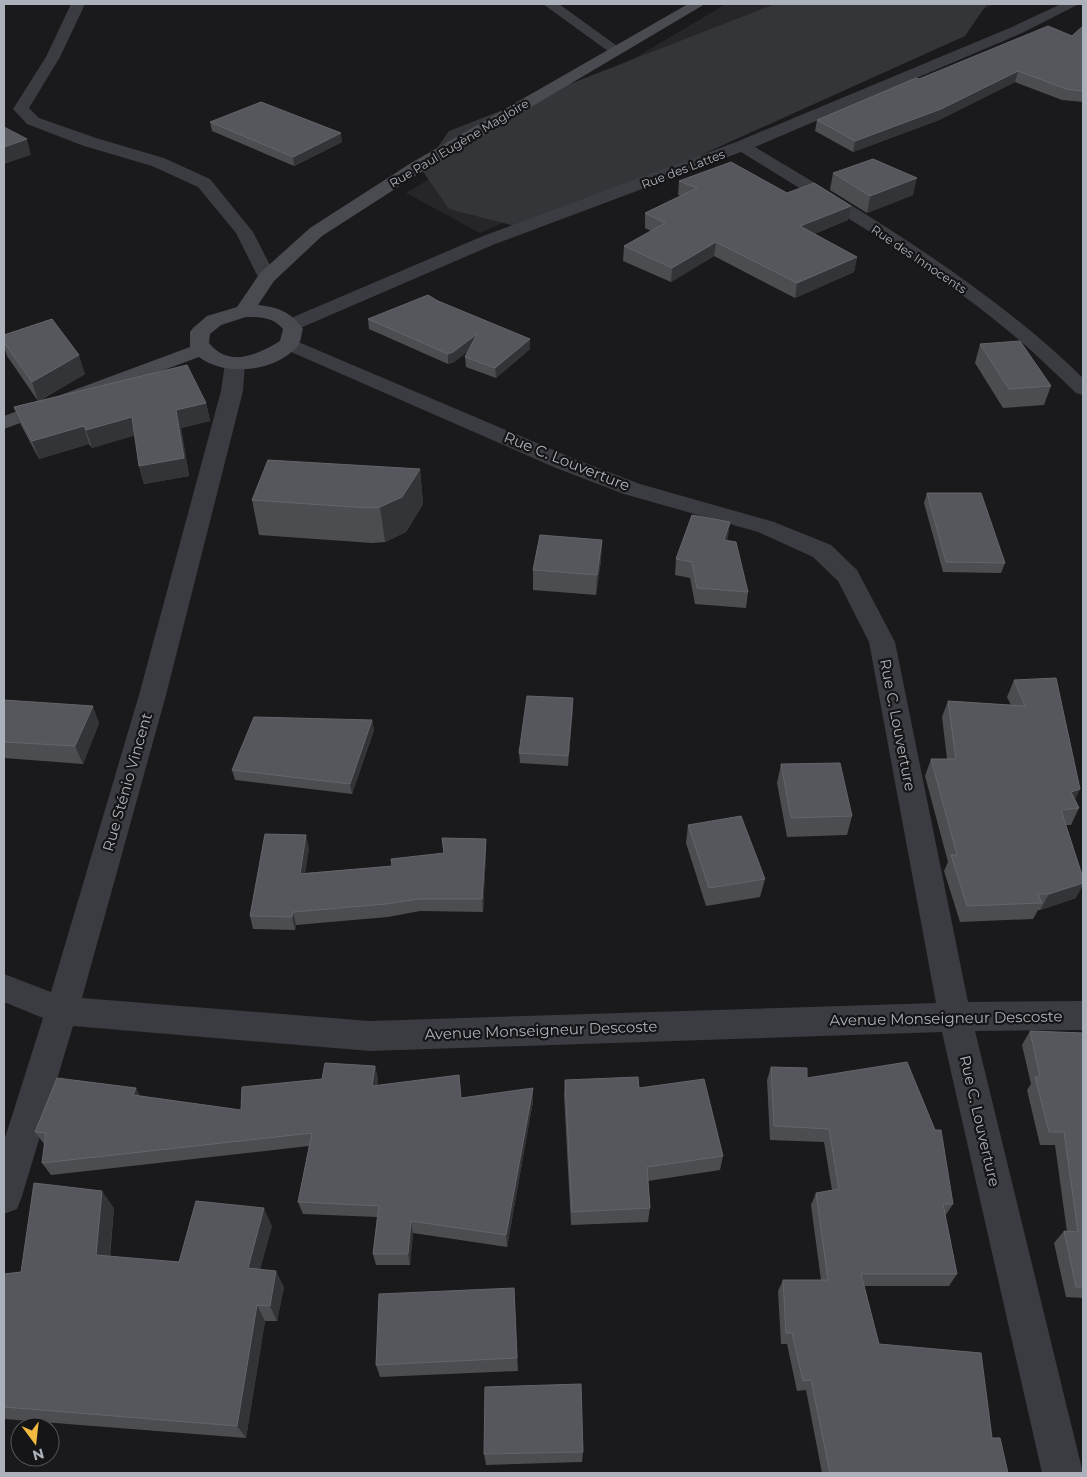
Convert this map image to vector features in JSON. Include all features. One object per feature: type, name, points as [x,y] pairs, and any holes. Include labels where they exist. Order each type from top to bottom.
[{"type":"main road","name":"Rue Paul Eugène Magloire","points":[[244,311],[267,277],[316,232],[409,172],[698,4]]},
{"type":"main road","points":[[244,311],[272,313],[284,318],[290,334],[282,350],[267,358],[235,363],[213,359],[200,350],[197,340],[200,330],[218,318],[244,311]]},
{"type":"main road","points":[[4,423],[200,350]]},
{"type":"street","points":[[21,109],[53,57],[78,4]]},
{"type":"street","points":[[550,4],[617,51]]},
{"type":"street","name":"Rue des Lattes","points":[[290,334],[489,240],[742,146],[1068,10]]},
{"type":"street","points":[[4,110],[21,109],[33,121],[90,142],[158,162],[204,183],[244,232],[267,277]]},
{"type":"street","name":"Rue des Innocents","points":[[742,146],[854,215],[940,272],[1017,327],[1083,389]]},
{"type":"street","name":"Rue C. Louverture","points":[[290,334],[354,374],[503,434],[564,463],[632,489],[701,507],[766,527],[822,551],[848,576],[882,642],[955,1016],[1063,1473]]},
{"type":"street","name":"Rue Sténio Vincent","points":[[4,1196],[63,1010],[190,558],[232,391],[235,363]]},
{"type":"street","name":"Avenue Monseigneur Descoste","points":[[4,988],[63,1010],[370,1036],[955,1016],[1083,1015]]},
{"type":"shaded area","points":[[726,4],[995,4],[480,233],[406,193]]},
{"type":"building","points":[[1048,26],[1072,36],[1083,26],[1083,91],[1066,89],[1018,71],[941,109],[855,141],[817,120],[916,78],[919,79]]},
{"type":"building","points":[[261,102],[341,133],[293,157],[210,122]]},
{"type":"building","points":[[4,127],[27,139],[4,147]]},
{"type":"building","points":[[873,159],[917,178],[870,196],[833,173]]},
{"type":"building","points":[[731,162],[787,193],[814,183],[851,206],[800,226],[857,257],[797,283],[716,242],[672,268],[624,246],[665,223],[645,213],[697,188],[679,181]]},
{"type":"building","points":[[428,295],[438,301],[530,339],[495,368],[465,357],[477,334],[448,354],[368,319]]},
{"type":"building","points":[[52,319],[79,355],[32,382],[4,342],[4,335]]},
{"type":"building","points":[[1020,341],[1051,386],[1009,389],[980,344]]},
{"type":"building","points":[[187,365],[206,403],[176,410],[184,458],[139,466],[132,417],[86,430],[84,426],[32,441],[14,407]]},
{"type":"building","points":[[268,460],[420,469],[402,497],[380,507],[367,508],[252,500]]},
{"type":"building","points":[[927,493],[981,493],[1005,563],[946,562]]},
{"type":"building","points":[[692,515],[730,522],[724,540],[736,542],[748,592],[697,588],[692,562],[676,559]]},
{"type":"building","points":[[540,535],[602,540],[597,575],[533,570]]},
{"type":"building","points":[[1056,678],[1080,789],[1071,792],[1079,808],[1061,810],[1083,883],[1049,894],[1038,894],[1042,903],[967,906],[951,855],[957,855],[931,759],[956,759],[948,701],[1025,706],[1014,680]]},
{"type":"building","points":[[527,696],[573,698],[568,756],[519,753]]},
{"type":"building","points":[[4,700],[93,706],[75,746],[4,742]]},
{"type":"building","points":[[254,717],[372,720],[350,784],[232,770]]},
{"type":"building","points":[[840,763],[852,816],[791,818],[781,764]]},
{"type":"building","points":[[741,816],[765,879],[709,888],[688,825]]},
{"type":"building","points":[[265,834],[306,835],[300,874],[392,866],[391,859],[444,853],[442,838],[486,839],[482,899],[419,899],[386,904],[293,912],[292,917],[250,916]]},
{"type":"building","points":[[1030,1031],[1083,1033],[1083,1287],[1076,1287],[1064,1231],[1078,1232],[1064,1132],[1049,1132],[1035,1077],[1040,1077]]},
{"type":"building","points":[[907,1062],[935,1130],[941,1130],[953,1204],[943,1204],[957,1274],[861,1274],[879,1344],[981,1353],[992,1438],[1000,1438],[1008,1473],[830,1473],[811,1380],[803,1381],[792,1333],[786,1333],[783,1280],[828,1280],[816,1193],[839,1189],[829,1129],[774,1126],[771,1067],[807,1068],[807,1078]]},
{"type":"building","points":[[325,1063],[375,1066],[372,1086],[459,1075],[461,1098],[533,1088],[506,1235],[411,1221],[408,1254],[373,1254],[379,1206],[298,1202],[312,1133],[42,1163],[46,1133],[35,1132],[57,1078],[136,1088],[133,1095],[241,1110],[242,1087],[322,1079]]},
{"type":"building","points":[[638,1077],[639,1088],[704,1079],[723,1156],[647,1167],[650,1208],[572,1212],[565,1080]]},
{"type":"building","points":[[34,1183],[102,1191],[96,1255],[179,1262],[196,1201],[264,1208],[248,1268],[276,1271],[270,1306],[257,1305],[237,1426],[4,1407],[4,1274],[21,1272]]},
{"type":"building","points":[[514,1288],[517,1358],[376,1365],[379,1294]]},
{"type":"building","points":[[581,1384],[583,1452],[484,1454],[485,1387]]},
{"type":"runway","points":[[515,170],[911,4]]}]
